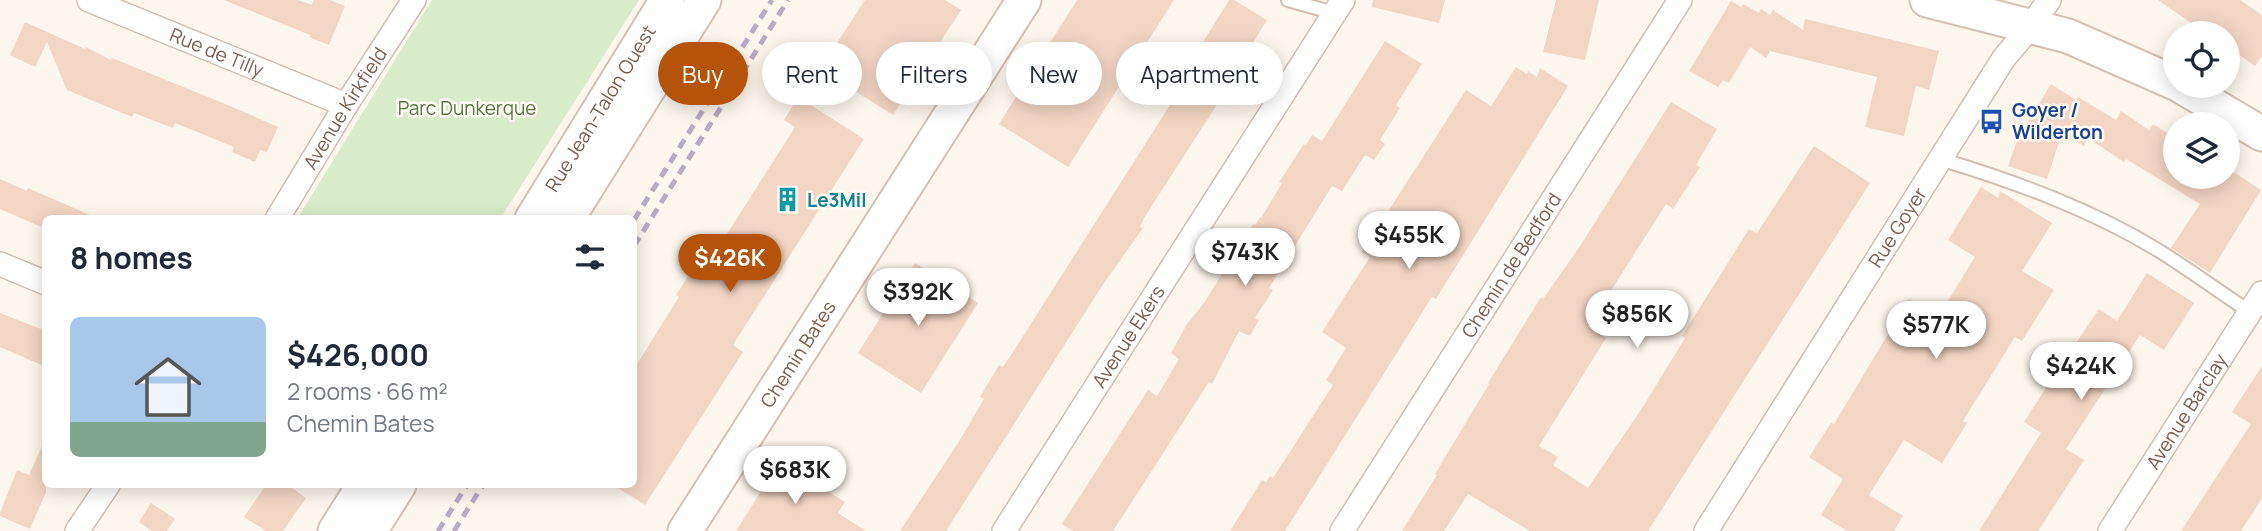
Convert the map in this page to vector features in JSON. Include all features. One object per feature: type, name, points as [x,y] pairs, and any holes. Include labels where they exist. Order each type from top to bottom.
[{"type":"street","name":"Rue de Tilly","points":[[89,0],[346,105]]},
{"type":"street","name":"Avenue Kirkfield","points":[[279,215],[414,0]]},
{"type":"street","name":"Rue Jean-Talon Ouest","points":[[534,215],[667,0]]},
{"type":"street","name":"Rue Jean-Talon Ouest","points":[[570,215],[704,0]]},
{"type":"street","name":"Chemin Bates","points":[[685,531],[1024,0]]},
{"type":"street","name":"Chemin de Bedford","points":[[1342,531],[1680,0]]},
{"type":"street","points":[[1927,0],[2040,13],[2068,36],[2163,78]]},
{"type":"street","name":"Avenue Ekers","points":[[1004,531],[1339,6]]},
{"type":"street","name":"Rue Goyer","points":[[1706,531],[2004,58],[2040,13]]},
{"type":"street","points":[[2201,98],[2262,134]]},
{"type":"street","points":[[0,264],[42,281]]},
{"type":"street","name":"Avenue Barclay","points":[[2110,531],[2256,302]]},
{"type":"street","points":[[77,531],[105,488]]},
{"type":"street","points":[[335,531],[362,488]]},
{"type":"street","points":[[370,531],[397,488]]},
{"type":"lane","points":[[1288,0],[1339,6]]},
{"type":"lane","points":[[1940,159],[2000,177],[2064,202],[2256,302]]},
{"type":"green space","name":"Parc Dunkerque","points":[[432,0],[639,0],[503,215],[299,215]]},
{"type":"building","points":[[224,0],[298,0],[312,5],[314,0],[330,0],[345,6],[329,45]]},
{"type":"building","points":[[865,0],[945,0],[961,10],[940,42],[876,42],[876,104],[862,95],[862,42],[838,42]]},
{"type":"building","points":[[1077,0],[1174,0],[1147,42],[1116,42],[1116,91],[1068,167],[999,124],[1011,105],[1102,105],[1102,42],[1051,42]]},
{"type":"building","points":[[1229,0],[1234,0],[1267,20],[1254,42],[1203,42]]},
{"type":"building","points":[[1373,0],[1445,0],[1439,23],[1372,7]]},
{"type":"building","points":[[1556,0],[1599,0],[1585,60],[1543,52]]},
{"type":"building","points":[[2158,0],[2240,0],[2262,15],[2262,56],[2255,66],[2240,55],[2240,21],[2188,21]]},
{"type":"building","points":[[1731,1],[1759,13],[1761,9],[1770,15],[1773,10],[1803,30],[1805,19],[1939,51],[1929,90],[1916,86],[1904,136],[1865,127],[1877,77],[1770,51],[1766,58],[1750,47],[1729,83],[1723,80],[1718,87],[1689,71]]},
{"type":"building","points":[[25,22],[111,60],[112,58],[278,127],[267,152],[260,150],[255,162],[232,152],[234,147],[175,123],[173,128],[134,113],[132,117],[67,90],[47,42],[35,67],[10,55]]},
{"type":"building","points":[[1385,41],[1422,64],[1396,105],[1400,108],[1380,140],[1385,144],[1374,160],[1365,155],[1342,191],[1332,186],[1269,288],[1273,290],[1255,318],[1259,320],[1250,336],[1239,331],[1212,384],[1209,382],[1113,531],[1073,531],[1062,524],[1148,390],[1157,396],[1179,359],[1171,353],[1187,324],[1204,303],[1253,224],[1261,218],[1282,183],[1279,182],[1304,144],[1306,145],[1312,135],[1322,141]]},
{"type":"building","points":[[1516,67],[1537,77],[1540,68],[1568,86],[1436,299],[1432,297],[1285,531],[1230,531],[1262,480],[1266,482],[1270,476],[1273,478],[1333,385],[1326,380],[1346,348],[1322,332],[1370,257],[1362,252],[1466,90],[1491,106]]},
{"type":"building","points":[[2051,84],[2116,120],[2121,111],[2149,130],[2153,124],[2163,130],[2163,182],[2126,159],[2124,162],[2088,138],[2084,146],[2062,133],[2047,179],[2008,166],[2018,138]]},
{"type":"building","points":[[1671,102],[1717,129],[1696,165],[1700,167],[1673,209],[1666,204],[1588,327],[1606,338],[1539,446],[1558,457],[1553,465],[1588,488],[1644,405],[1685,338],[1682,336],[1749,229],[1757,233],[1814,146],[1870,183],[1648,531],[1530,531],[1468,494],[1444,531],[1402,531],[1541,297],[1543,299],[1580,246]]},
{"type":"building","points":[[793,105],[811,105],[864,139],[733,345],[743,352],[645,505],[618,488],[637,488],[637,364],[679,297],[676,295],[697,262],[706,267],[795,127],[784,120]]},
{"type":"building","points":[[877,105],[899,105],[893,115]]},
{"type":"building","points":[[1170,105],[1217,105],[1144,218],[1140,227],[1143,228],[1102,286],[946,531],[900,531],[958,443],[984,399],[980,397],[999,365],[1003,367]]},
{"type":"building","points":[[2240,176],[2261,190],[2210,273],[2171,248],[2200,204],[2175,189],[2240,189]]},
{"type":"building","points":[[0,179],[90,215],[42,215],[42,226],[0,209]]},
{"type":"building","points":[[1981,187],[1998,198],[2000,191],[2052,223],[2022,271],[2054,290],[2022,341],[2015,337],[1963,421],[1967,423],[1942,463],[1904,440],[1869,495],[1903,516],[1894,531],[1847,531],[1821,515],[1843,479],[1809,457],[1831,423],[1834,424],[1909,299],[1938,317],[1975,257],[1948,240]]},
{"type":"building","points":[[915,263],[978,303],[921,393],[858,353]]},
{"type":"building","points":[[2147,273],[2194,303],[2164,350],[2140,335],[2066,449],[2084,460],[2038,531],[1979,531],[2041,433],[2024,422],[2055,374],[2099,309],[2117,321]]},
{"type":"building","points":[[0,313],[42,329],[42,365],[0,347]]},
{"type":"building","points":[[2262,366],[2262,498],[2241,531],[2181,531],[2251,424],[2232,412]]},
{"type":"building","points":[[42,446],[42,488],[46,488],[46,492],[30,529],[0,516],[17,470],[29,475]]},
{"type":"building","points":[[780,461],[845,502],[838,513],[866,531],[736,531]]},
{"type":"building","points":[[264,488],[292,488],[306,498],[283,531],[266,531],[244,517]]},
{"type":"building","points":[[151,503],[175,519],[167,531],[152,531],[139,522]]},
{"type":"railway","points":[[637,215],[772,0]]},
{"type":"railway","points":[[637,241],[788,0]]},
{"type":"railway","points":[[438,531],[465,488]]},
{"type":"railway","points":[[454,531],[481,488]]},
{"type":"place","name":"Goyer / Wilderton","points":[[1992,121]]},
{"type":"place","name":"Le3Mil","points":[[787,200]]}]
